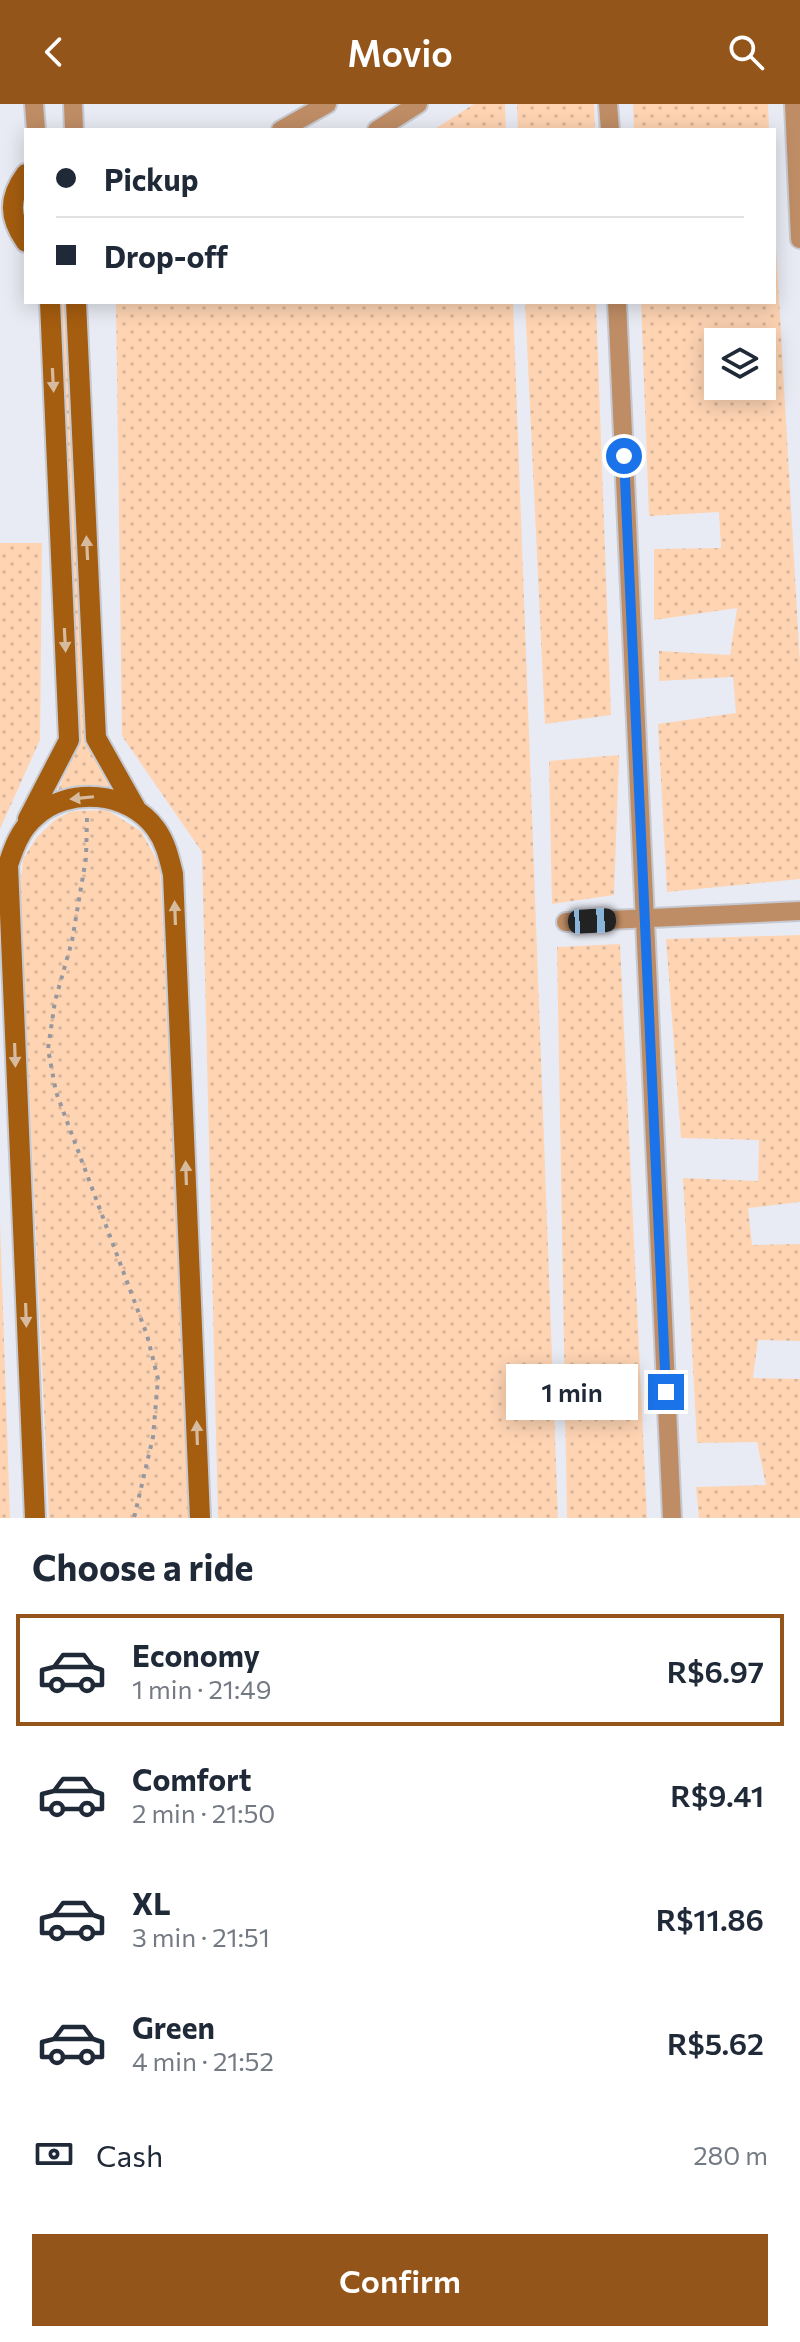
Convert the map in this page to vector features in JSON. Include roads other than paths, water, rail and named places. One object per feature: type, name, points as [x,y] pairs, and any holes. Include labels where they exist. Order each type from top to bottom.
[{"type":"street","points":[[34,104],[36,128]]},
{"type":"street","points":[[73,104],[74,128]]},
{"type":"street","points":[[285,128],[327,104]]},
{"type":"street","points":[[380,128],[418,104]]},
{"type":"street","points":[[608,104],[610,128]]},
{"type":"street","points":[[794,104],[800,239]]},
{"type":"street","points":[[14,182],[12,214],[24,239]]},
{"type":"street","points":[[0,236],[24,239]]},
{"type":"street","points":[[35,1518],[8,865],[17,839],[69,740],[50,304]]},
{"type":"street","points":[[76,304],[96,738],[136,809],[155,827],[168,849],[173,874],[200,1518]]},
{"type":"street","points":[[617,304],[672,1518]]},
{"type":"street","points":[[17,839],[35,816],[59,802],[86,796],[112,799],[136,809]]},
{"type":"street","points":[[566,922],[800,911]]}]
